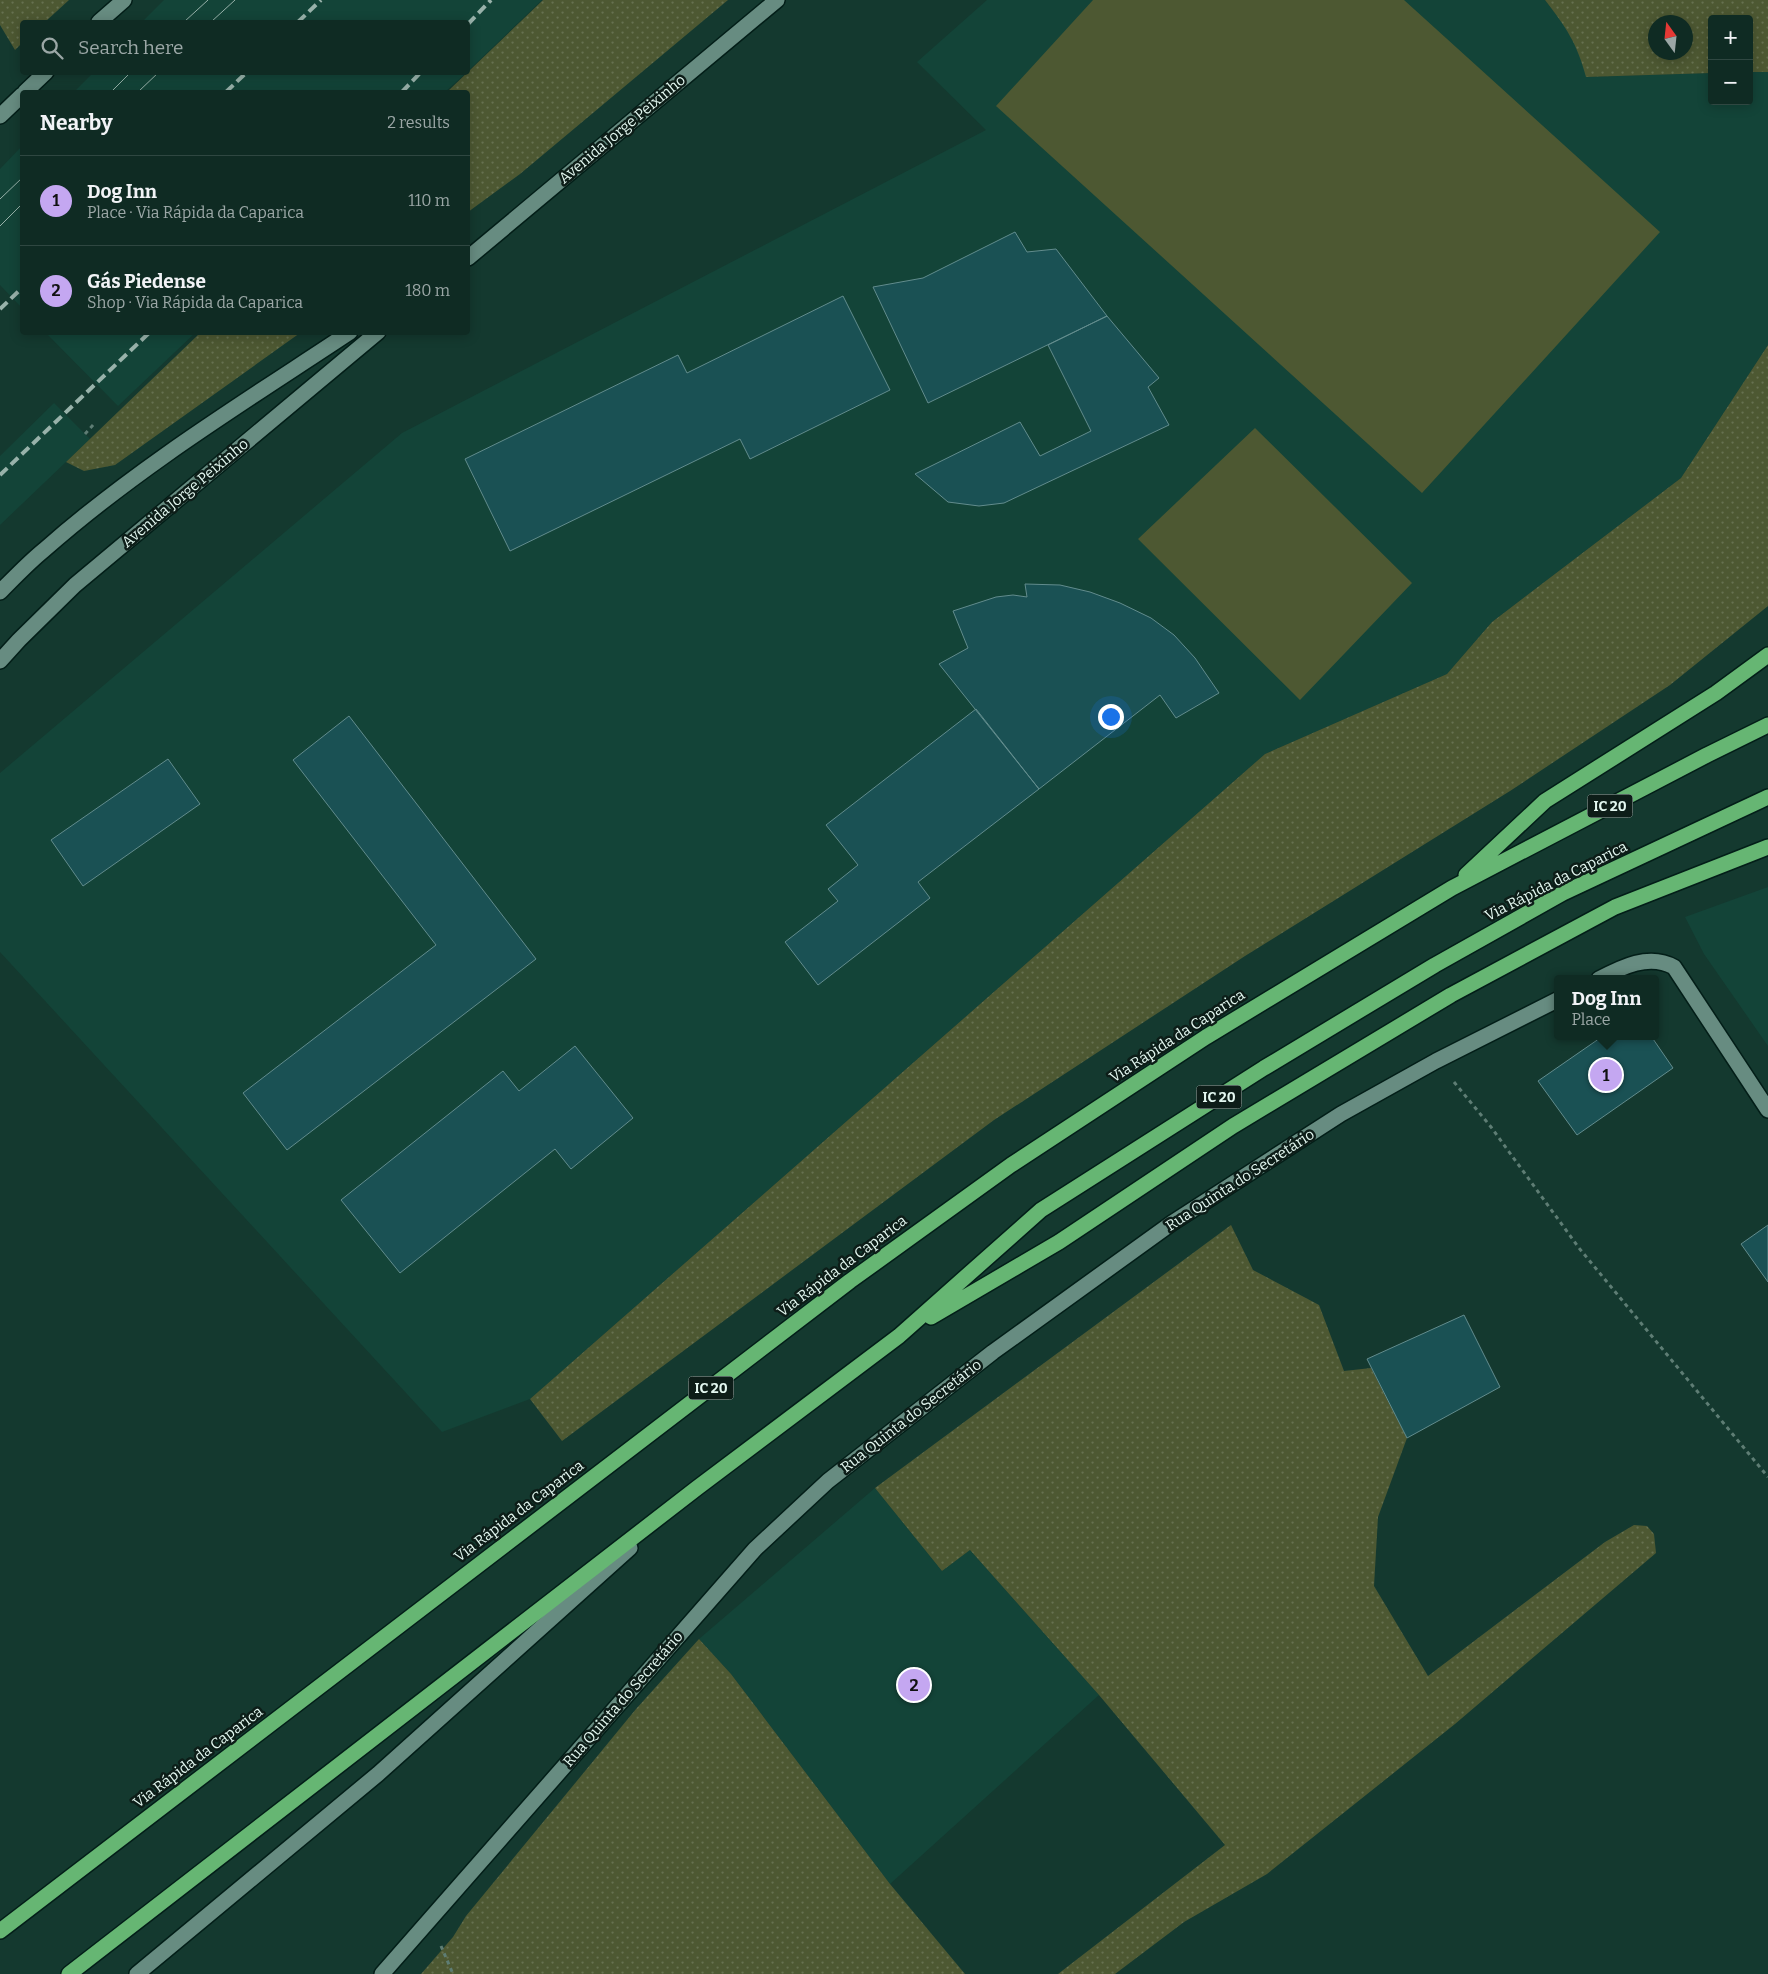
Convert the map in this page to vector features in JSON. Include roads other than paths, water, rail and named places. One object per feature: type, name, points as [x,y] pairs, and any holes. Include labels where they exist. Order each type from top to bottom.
[{"type":"highway","points":[[1452,888],[1545,800],[1716,693],[1768,655]]},
{"type":"highway","name":"Via Rápida da Caparica","points":[[0,1931],[850,1281],[1011,1165],[1206,1037],[1452,888],[1768,725]]},
{"type":"highway","name":"Via Rápida da Caparica","points":[[68,1974],[697,1488],[900,1336],[1041,1210],[1264,1068],[1435,964],[1563,893],[1768,797]]},
{"type":"highway","points":[[900,1336],[1059,1242],[1234,1126],[1451,995],[1615,908],[1768,847]]},
{"type":"street","points":[[102,20],[124,0]]},
{"type":"street","name":"Avenida Jorge Peixinho","points":[[470,254],[776,0]]},
{"type":"street","points":[[28,90],[43,75]]},
{"type":"street","points":[[0,116],[20,98]]},
{"type":"street","points":[[0,592],[58,538],[172,450],[345,335]]},
{"type":"street","name":"Avenida Jorge Peixinho","points":[[0,661],[75,585],[374,335]]},
{"type":"street","points":[[1607,975],[1626,965],[1650,961],[1668,963],[1674,967],[1768,1110]]},
{"type":"street","name":"Rua Quinta do Secretário","points":[[382,1974],[755,1550],[828,1481],[993,1352],[1172,1223],[1341,1114],[1436,1060],[1554,1001]]},
{"type":"street","points":[[138,1974],[378,1774],[697,1488]]},
{"type":"tram line","points":[[186,20],[208,0]]},
{"type":"tram line","points":[[213,20],[235,0]]},
{"type":"tram line","points":[[113,90],[128,75]]},
{"type":"tram line","points":[[140,90],[156,75]]},
{"type":"tram line","points":[[0,199],[20,180]]},
{"type":"tram line","points":[[0,226],[20,206]]},
{"type":"railway","points":[[300,20],[321,0]]},
{"type":"railway","points":[[470,22],[491,0]]},
{"type":"railway","points":[[228,90],[244,75]]},
{"type":"railway","points":[[404,90],[418,75]]},
{"type":"railway","points":[[0,309],[20,290]]},
{"type":"railway","points":[[0,475],[147,335]]},
{"type":"place","name":"Dog Inn","points":[[1606,1075]]},
{"type":"place","name":"Gás Piedense","points":[[914,1685]]}]
